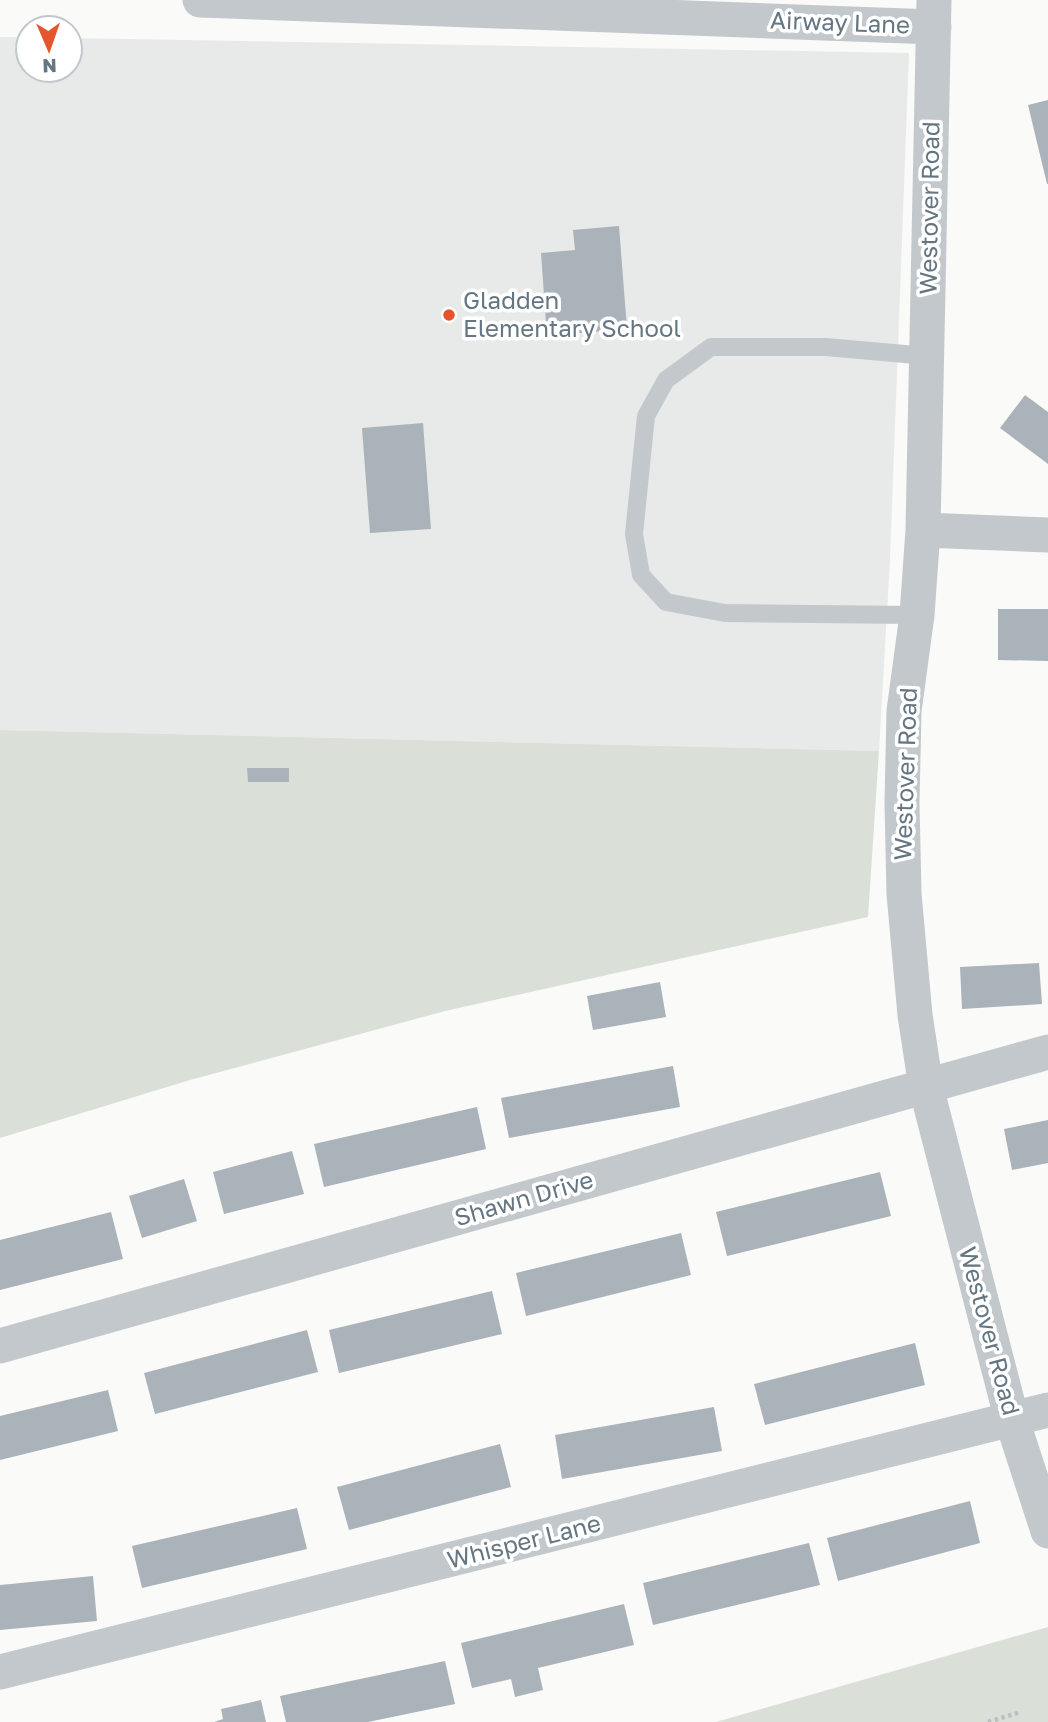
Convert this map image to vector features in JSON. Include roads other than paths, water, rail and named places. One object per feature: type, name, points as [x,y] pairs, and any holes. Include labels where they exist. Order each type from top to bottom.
[{"type":"street","name":"Airway Lane","points":[[200,0],[934,13]]},
{"type":"street","name":"Westover Road","points":[[934,13],[923,530],[917,615],[904,712],[904,894],[915,1015],[926,1087],[1012,1420],[1048,1531]]},
{"type":"street","points":[[923,530],[1048,535]]},
{"type":"street","name":"Shawn Drive","points":[[0,1346],[1048,1052]]},
{"type":"street","name":"Whisper Lane","points":[[0,1672],[1048,1410]]},
{"type":"lane","points":[[917,615],[725,613],[666,602],[641,575],[635,534],[646,416],[666,380],[710,347],[826,347],[927,356]]},
{"type":"place","name":"Gladden Elementary School","points":[[449,315]]}]
